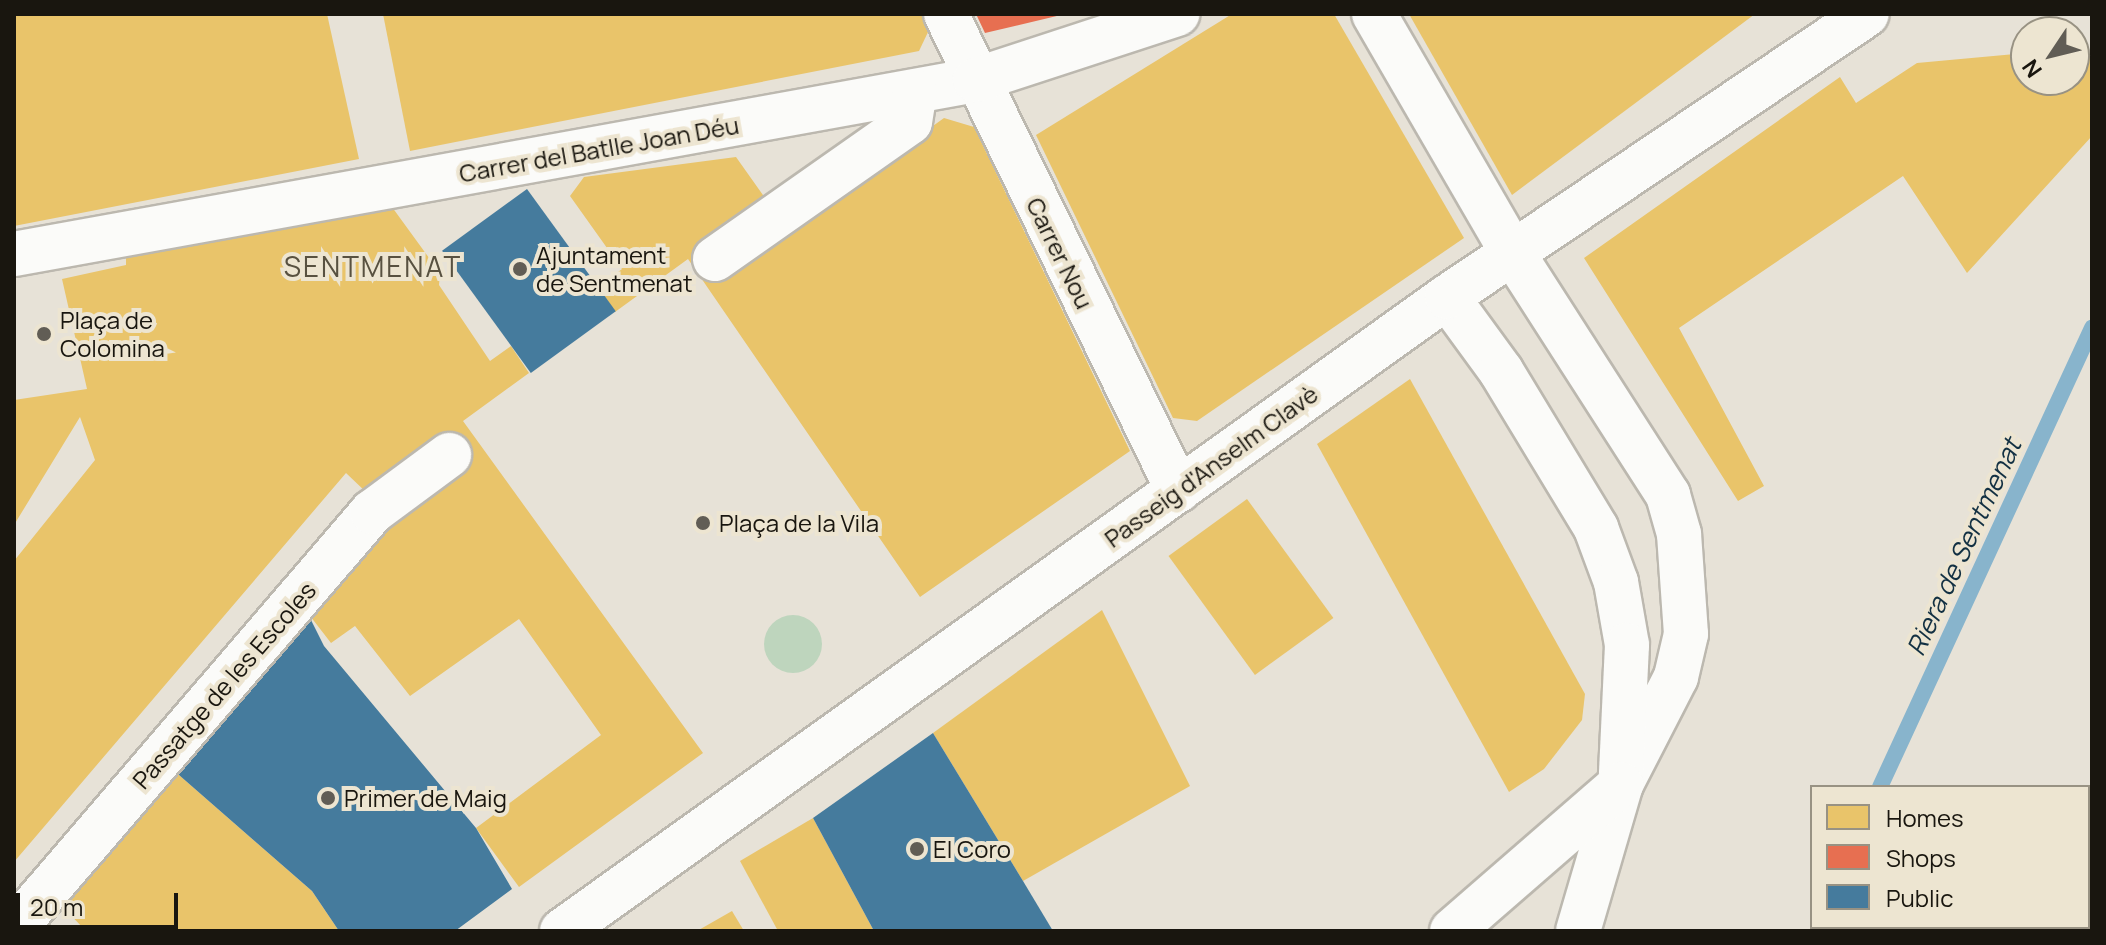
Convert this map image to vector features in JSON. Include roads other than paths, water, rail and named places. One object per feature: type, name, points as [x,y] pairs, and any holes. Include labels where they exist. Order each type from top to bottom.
[{"type":"street","name":"Carrer Nou","points":[[946,14],[975,80],[1178,490]]},
{"type":"street","name":"Carrer del Batlle Joan Déu","points":[[14,254],[975,80],[1177,14]]},
{"type":"street","points":[[1374,14],[1512,252],[1668,495],[1685,570],[1686,634],[1676,677],[1621,784],[1578,931]]},
{"type":"street","name":"Passeig d'Anselm Clavè","points":[[562,931],[1447,297],[1867,14]]},
{"type":"street","points":[[715,259],[910,122],[915,91]]},
{"type":"street","points":[[1447,297],[1501,371],[1596,528],[1616,582],[1627,645],[1621,784],[1452,931]]},
{"type":"street","name":"Passatge de les Escoles","points":[[14,929],[372,512],[449,455]]},
{"type":"street","points":[[1616,582],[1685,570]]},
{"type":"waterway","name":"Riera de Sentmenat","points":[[1881,785],[2092,328]]},
{"type":"place","name":"Ajuntament de Sentmenat","points":[[520,269]]},
{"type":"place","name":"Plaça de Colomina","points":[[44,334]]},
{"type":"place","name":"Plaça de la Vila","points":[[703,523]]},
{"type":"place","name":"Primer de Maig","points":[[328,798]]},
{"type":"place","name":"El Coro","points":[[917,849]]},
{"type":"district","name":"SENTMENAT","points":[[373,266]]}]
